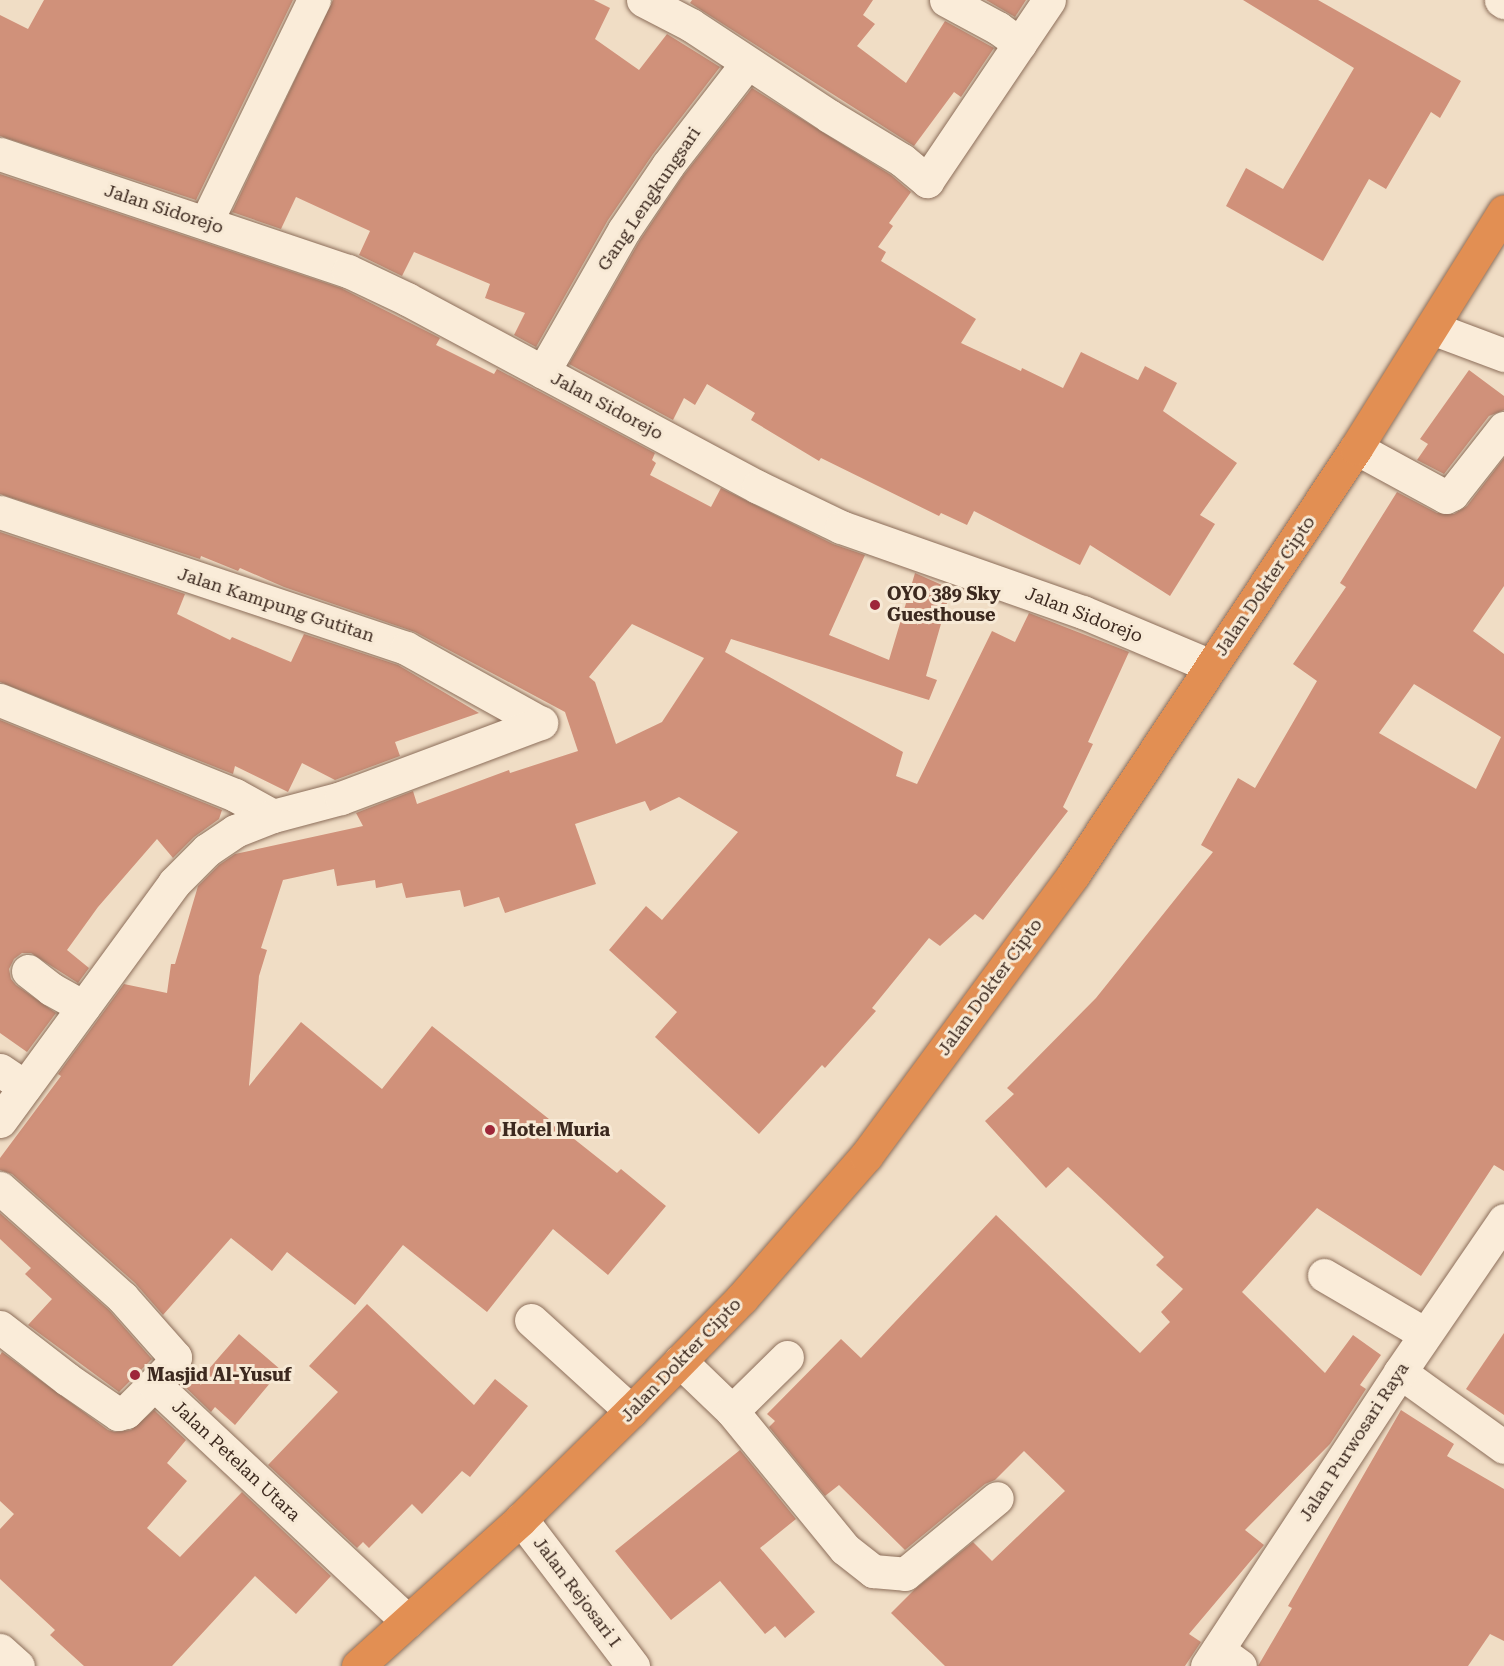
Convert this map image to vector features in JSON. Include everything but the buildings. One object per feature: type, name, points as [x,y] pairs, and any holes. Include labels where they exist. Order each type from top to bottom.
[{"type":"highway","name":"Jalan Dokter Cipto","points":[[358,1666],[521,1519],[631,1411],[742,1298],[866,1156],[1073,875],[1356,448],[1504,211]]},
{"type":"street","points":[[206,222],[314,0]]},
{"type":"street","points":[[643,0],[691,25],[747,63],[902,160],[927,181],[1048,0]]},
{"type":"street","points":[[946,0],[998,28],[1020,44]]},
{"type":"street","name":"Gang Lengkungsari","points":[[543,372],[624,230],[668,165],[747,63]]},
{"type":"street","name":"Jalan Sidorejo","points":[[0,154],[348,271],[407,299],[758,487],[841,527],[1083,612],[1211,666]]},
{"type":"street","points":[[1432,328],[1504,356]]},
{"type":"street","points":[[1356,448],[1446,497],[1452,494],[1504,428]]},
{"type":"street","name":"Jalan Kampung Gutitan","points":[[0,512],[406,648],[541,723],[341,798],[273,816]]},
{"type":"street","points":[[0,700],[235,795],[273,816]]},
{"type":"street","points":[[0,1121],[12,1078],[83,1007],[174,883],[207,850],[235,831],[273,816]]},
{"type":"street","points":[[28,971],[51,989],[83,1007]]},
{"type":"street","points":[[0,1188],[122,1297],[175,1357],[173,1364],[154,1384],[126,1412],[118,1414],[0,1328]]},
{"type":"street","name":"Jalan Purwosari Raya","points":[[1221,1661],[1400,1372],[1504,1220]]},
{"type":"street","points":[[1324,1275],[1425,1334]]},
{"type":"street","points":[[531,1320],[631,1411]]},
{"type":"street","points":[[732,1411],[787,1357]]},
{"type":"street","points":[[680,1361],[732,1411],[845,1549],[873,1571],[905,1574],[997,1498]]},
{"type":"street","points":[[1400,1372],[1504,1447]]},
{"type":"street","name":"Jalan Petelan Utara","points":[[154,1384],[407,1621]]},
{"type":"street","name":"Jalan Rejosari I","points":[[521,1519],[633,1666]]},
{"type":"street","points":[[0,1650],[18,1666]]},
{"type":"place","name":"OYO 389 Sky Guesthouse","points":[[875,605]]},
{"type":"place","name":"Hotel Muria","points":[[490,1130]]},
{"type":"place","name":"Masjid Al-Yusuf","points":[[135,1375]]}]
